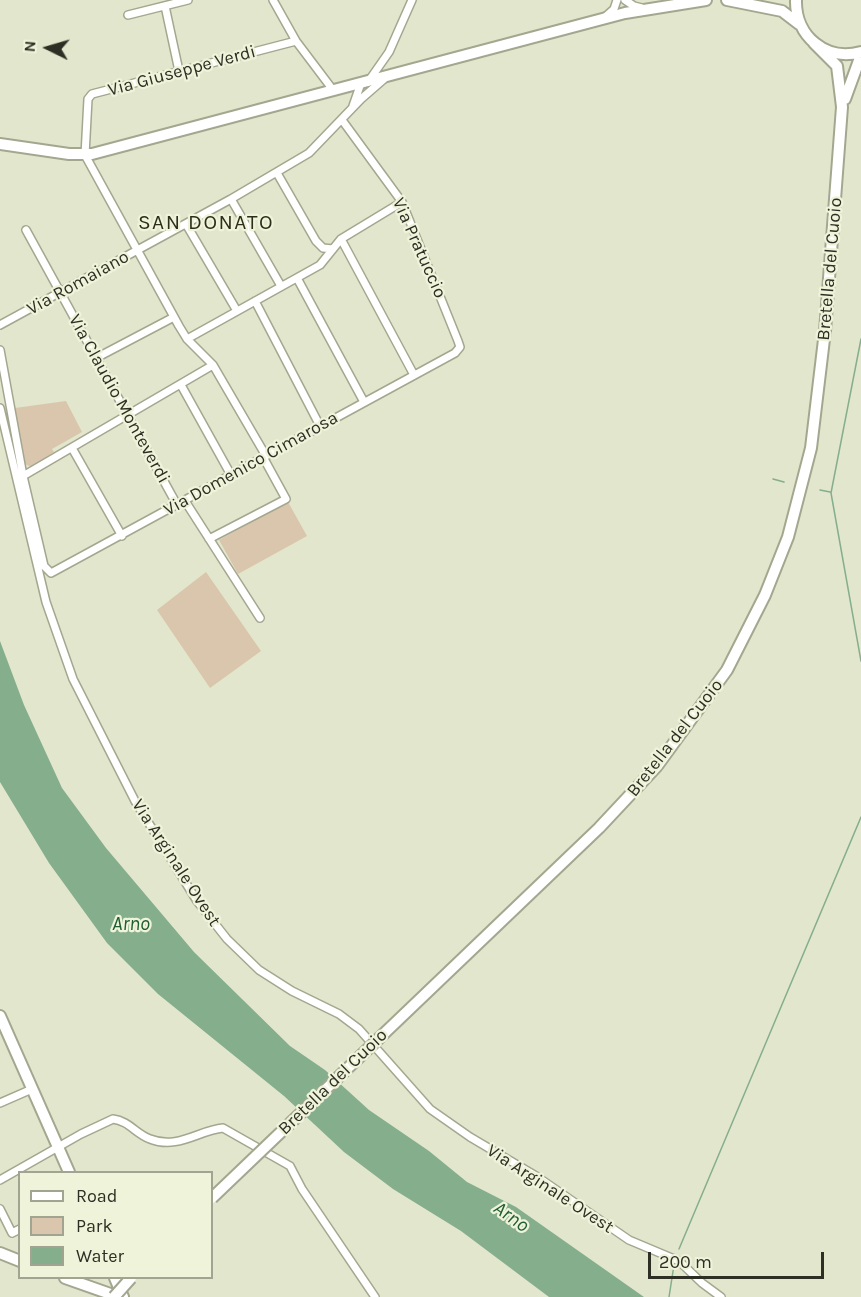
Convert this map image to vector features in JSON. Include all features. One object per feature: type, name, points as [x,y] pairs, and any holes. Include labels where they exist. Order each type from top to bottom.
[{"type":"main road","points":[[0,144],[85,155],[600,20],[627,7],[647,8],[706,0]]},
{"type":"main road","points":[[727,0],[788,14],[801,27]]},
{"type":"main road","points":[[796,0],[801,27]]},
{"type":"main road","name":"Bretella del Cuoio","points":[[801,27],[814,44],[837,66],[841,120]]},
{"type":"main road","points":[[814,44],[837,54],[861,53]]},
{"type":"main road","name":"Bretella del Cuoio","points":[[213,1197],[599,828],[657,766],[727,670],[765,595],[788,537],[803,486],[818,405],[841,120],[848,87],[861,53]]},
{"type":"main road","points":[[1,1022],[68,1171]]},
{"type":"main road","points":[[0,1254],[18,1260]]},
{"type":"main road","points":[[68,1279],[116,1297],[130,1279]]},
{"type":"main road","points":[[116,1279],[123,1297]]},
{"type":"street","points":[[128,15],[188,0]]},
{"type":"street","points":[[273,0],[296,41],[336,90],[350,92],[358,100],[364,82],[399,34],[412,0]]},
{"type":"street","points":[[600,20],[617,2],[627,7]]},
{"type":"street","points":[[165,6],[179,72]]},
{"type":"street","name":"Via Giuseppe Verdi","points":[[85,155],[87,105],[92,94],[296,41]]},
{"type":"street","name":"Via Romaiano","points":[[0,325],[136,252],[309,153],[342,120],[358,100],[389,76]]},
{"type":"street","name":"Via Pratuccio","points":[[342,120],[402,202],[458,341],[460,347],[455,353]]},
{"type":"street","points":[[85,155],[136,252],[187,339],[213,365],[286,499],[209,539]]},
{"type":"street","points":[[277,173],[316,241],[323,248],[333,249]]},
{"type":"street","points":[[231,199],[281,286]]},
{"type":"street","points":[[187,339],[326,261],[341,239],[402,202]]},
{"type":"street","points":[[186,224],[237,311]]},
{"type":"street","name":"Via Claudio Monteverdi","points":[[26,230],[98,357],[177,505]]},
{"type":"street","points":[[341,239],[414,375]]},
{"type":"street","points":[[297,278],[364,402]]},
{"type":"street","points":[[255,302],[320,426]]},
{"type":"street","points":[[98,357],[174,316]]},
{"type":"street","points":[[0,350],[23,476],[213,365]]},
{"type":"street","name":"Via Domenico Cimarosa","points":[[23,476],[44,566],[48,572],[55,572],[455,353]]},
{"type":"street","points":[[182,384],[231,475]]},
{"type":"street","name":"Via Arginale Ovest","points":[[0,408],[46,602],[73,679],[135,801],[197,901],[227,939],[259,970],[292,991],[339,1014],[359,1029],[430,1109],[470,1137],[536,1176],[629,1240],[679,1261],[721,1297]]},
{"type":"street","points":[[72,448],[122,536]]},
{"type":"street","points":[[185,501],[260,618]]},
{"type":"street","points":[[0,1103],[32,1089]]},
{"type":"street","points":[[0,1180],[113,1119],[128,1124],[152,1140],[179,1141],[195,1138],[218,1128],[228,1130],[290,1166],[302,1189],[375,1297]]},
{"type":"street","points":[[0,1209],[12,1233],[18,1230]]},
{"type":"green space","points":[[66,401],[82,432],[52,449],[54,452],[31,467],[25,464],[15,408]]},
{"type":"green space","points":[[288,502],[307,536],[238,574],[219,540]]},
{"type":"green space","points":[[206,572],[261,651],[210,688],[157,610]]},
{"type":"water","name":"Arno","points":[[0,641],[24,705],[62,788],[106,848],[194,952],[290,1046],[325,1070],[369,1110],[429,1151],[467,1182],[516,1207],[644,1297],[549,1297],[461,1231],[393,1189],[344,1152],[284,1096],[158,994],[107,943],[49,863],[0,782]]},
{"type":"waterway","points":[[861,339],[831,493],[861,661]]},
{"type":"waterway","points":[[773,479],[784,482]]},
{"type":"waterway","points":[[820,490],[830,492]]},
{"type":"waterway","points":[[679,1249],[861,817]]},
{"type":"waterway","points":[[669,1297],[674,1265]]},
{"type":"district","name":"SAN DONATO","points":[[206,223]]}]
